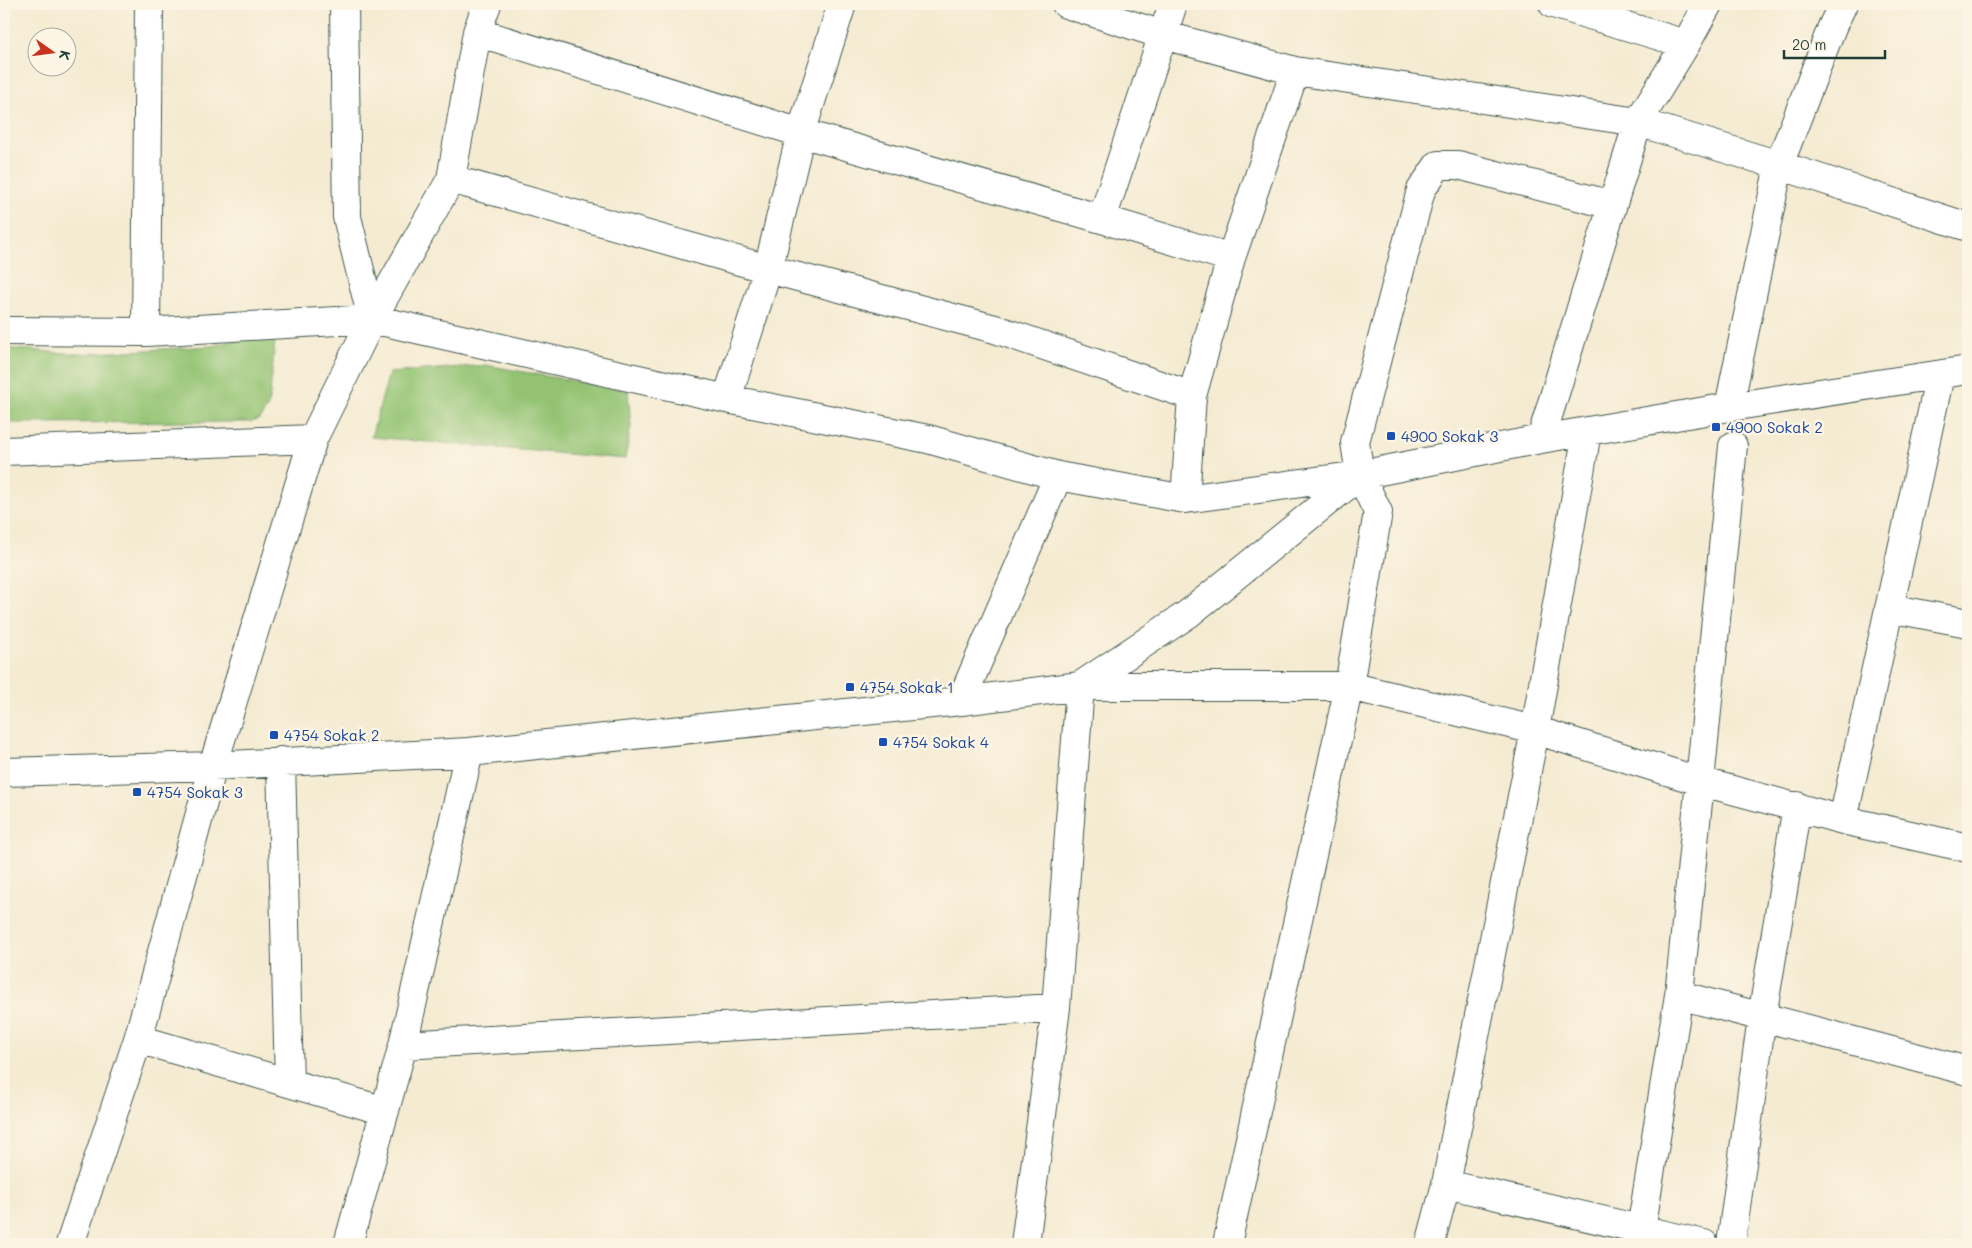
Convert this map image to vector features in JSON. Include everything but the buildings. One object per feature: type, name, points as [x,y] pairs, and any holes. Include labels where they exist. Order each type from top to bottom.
[{"type":"street","points":[[146,332],[149,4]]},
{"type":"street","points":[[344,4],[347,217],[372,319]]},
{"type":"street","points":[[70,1244],[138,1039],[213,766],[313,439],[372,319],[451,179],[477,32],[487,4]]},
{"type":"street","points":[[726,399],[768,269],[801,133],[842,4]]},
{"type":"street","points":[[1066,4],[1163,35],[1295,71],[1638,122],[1779,165],[1968,227]]},
{"type":"street","points":[[1102,219],[1173,4]]},
{"type":"street","points":[[1553,4],[1686,44]]},
{"type":"street","points":[[1541,439],[1638,122],[1708,4]]},
{"type":"street","points":[[1729,407],[1779,165],[1832,27],[1843,4]]},
{"type":"street","points":[[477,32],[801,133],[1231,258]]},
{"type":"street","points":[[1185,499],[1192,396],[1231,258],[1295,71]]},
{"type":"street","points":[[1227,1244],[1350,686],[1378,512],[1360,475],[1355,442],[1421,190],[1438,165],[1458,165],[1612,205]]},
{"type":"street","points":[[451,179],[768,269],[995,329],[1192,396]]},
{"type":"street","points":[[4,332],[146,332],[372,319],[726,399],[928,439],[1058,476],[1185,499],[1360,475],[1541,439],[1729,407],[1968,370]]},
{"type":"street","points":[[1843,820],[1940,375]]},
{"type":"street","points":[[1430,1244],[1446,1184],[1535,730],[1586,432]]},
{"type":"street","points":[[4,451],[313,439]]},
{"type":"street","points":[[1641,1230],[1679,995],[1733,446]]},
{"type":"street","points":[[1080,686],[1188,614],[1360,475]]},
{"type":"street","points":[[960,701],[1058,476]]},
{"type":"street","points":[[1888,608],[1968,623]]},
{"type":"street","points":[[1025,1244],[1056,1008],[1080,686]]},
{"type":"street","points":[[4,772],[213,766],[469,752],[960,701],[1080,686],[1350,686],[1535,730],[1700,781],[1843,820],[1968,848]]},
{"type":"street","points":[[348,1244],[403,1045],[469,752]]},
{"type":"street","points":[[281,761],[289,1083]]},
{"type":"street","points":[[1732,1244],[1762,1017],[1797,806]]},
{"type":"street","points":[[1679,995],[1968,1072]]},
{"type":"street","points":[[403,1045],[1056,1008]]},
{"type":"street","points":[[138,1039],[384,1111]]},
{"type":"street","points":[[1446,1184],[1704,1244]]},
{"type":"green space","points":[[276,330],[269,404],[260,419],[251,422],[4,423],[4,348],[77,354],[212,346]]},
{"type":"green space","points":[[486,365],[628,391],[631,426],[625,459],[371,437],[389,373]]},
{"type":"place","name":"4900 Sokak 2","points":[[1716,427]]},
{"type":"place","name":"4900 Sokak 3","points":[[1391,436]]},
{"type":"place","name":"4754 Sokak 1","points":[[850,687]]},
{"type":"place","name":"4754 Sokak 2","points":[[274,735]]},
{"type":"place","name":"4754 Sokak 4","points":[[883,742]]},
{"type":"place","name":"4754 Sokak 3","points":[[137,792]]}]
